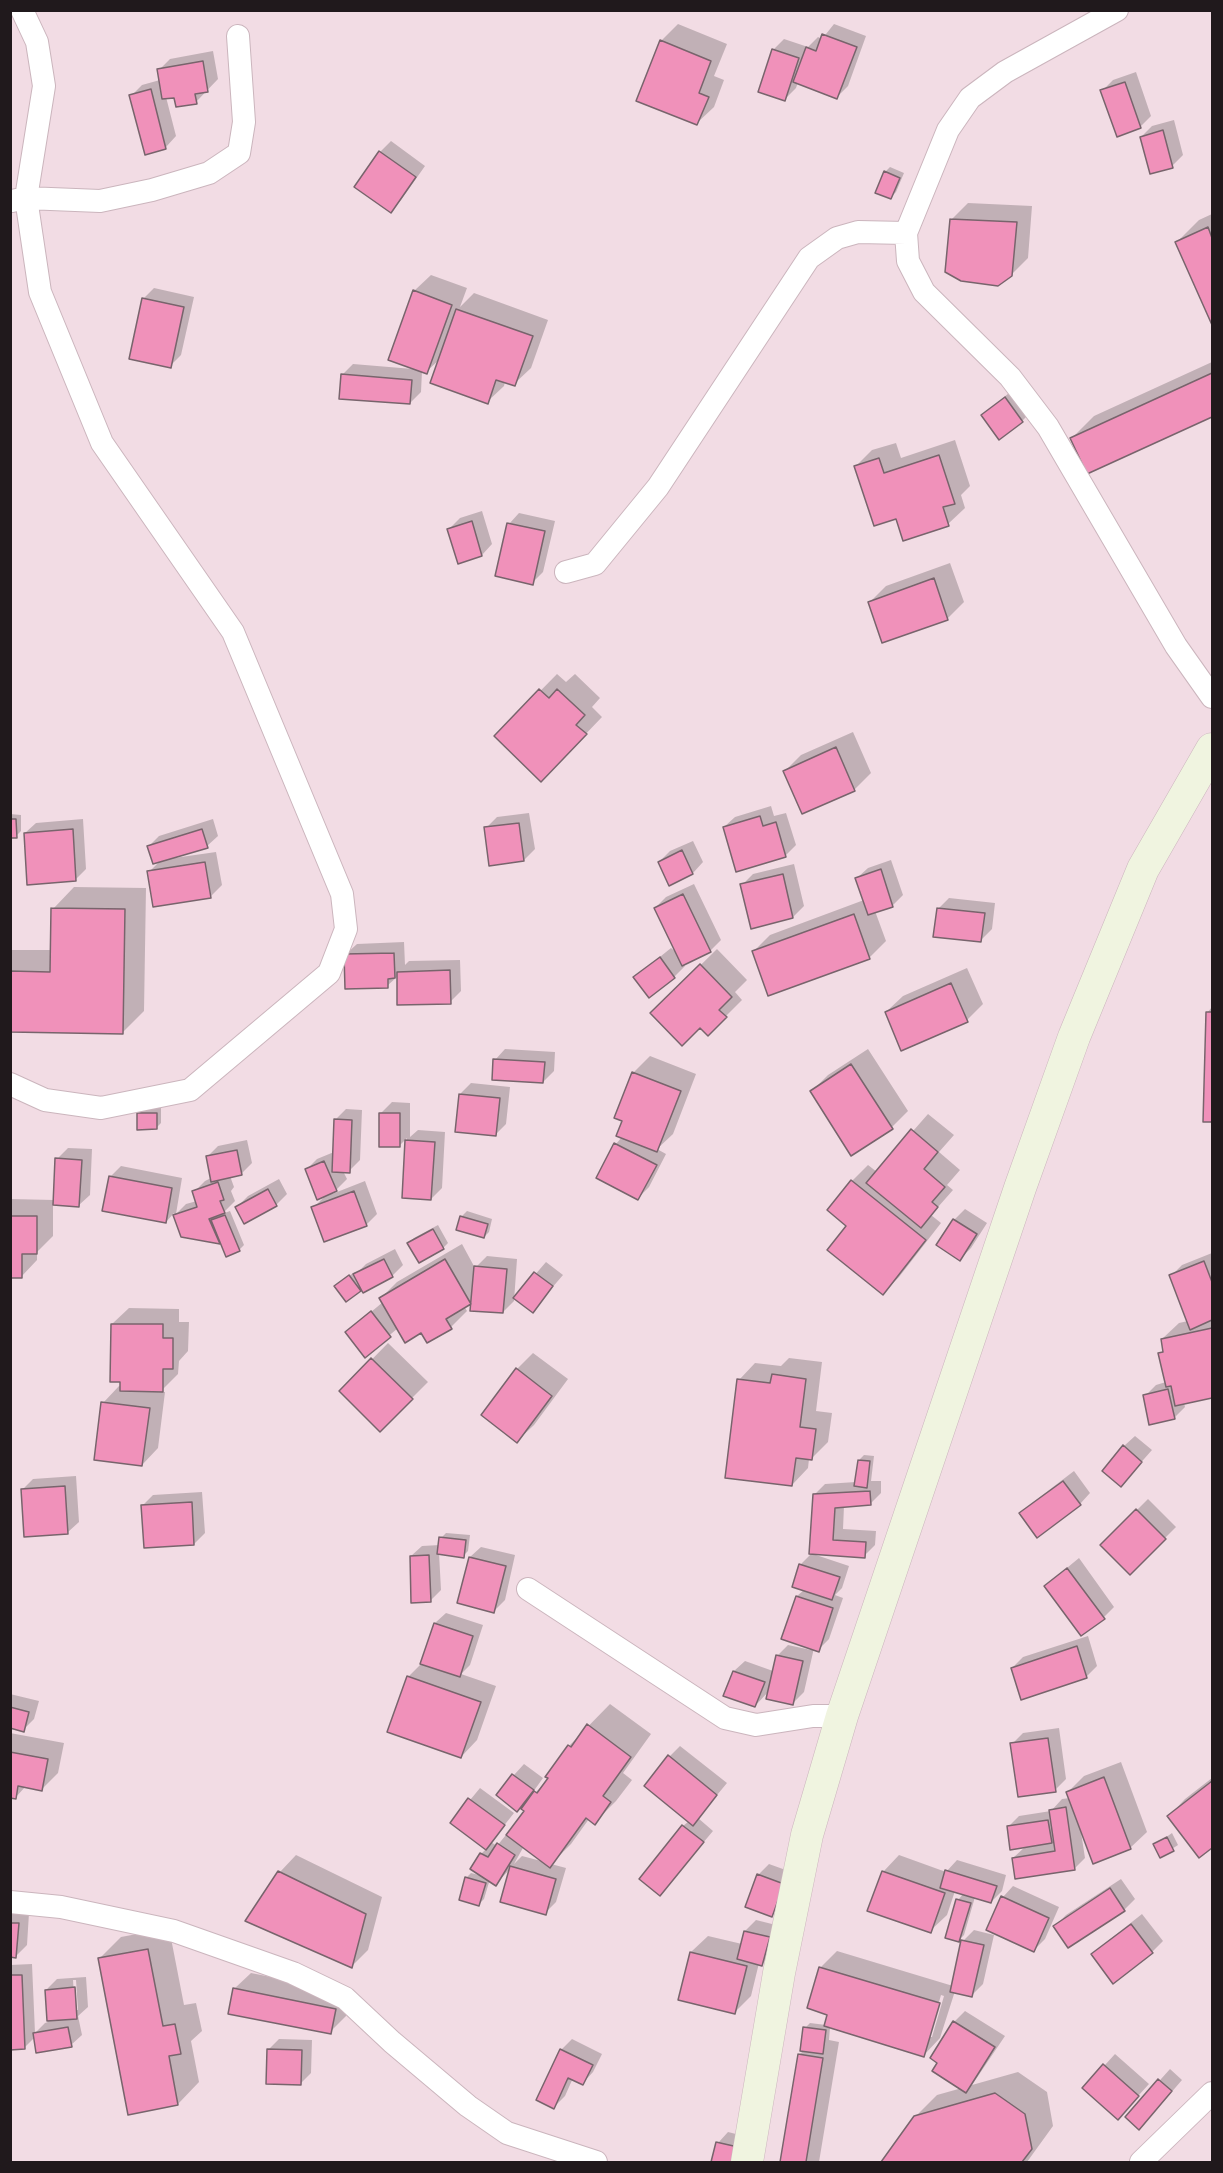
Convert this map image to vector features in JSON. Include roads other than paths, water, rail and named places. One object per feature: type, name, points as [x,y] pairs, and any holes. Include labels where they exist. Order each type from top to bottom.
[{"type":"main road","points":[[747,2163],[779,1973],[807,1835],[842,1716],[1020,1188],[1074,1037],[1143,869],[1212,749]]},
{"type":"street","points":[[10,1084],[45,1100],[101,1108],[190,1090],[329,973],[346,929],[342,894],[233,632],[102,443],[40,292],[18,199],[44,86],[37,42],[22,10]]},
{"type":"street","points":[[1118,10],[1005,72],[970,98],[948,130],[906,233],[908,261],[924,292],[1010,377],[1048,427],[1176,646],[1212,697]]},
{"type":"street","points":[[18,199],[100,201],[152,190],[209,173],[239,153],[244,122],[238,36]]},
{"type":"street","points":[[566,572],[595,564],[658,487],[809,258],[837,238],[858,232],[906,233]]},
{"type":"street","points":[[528,1590],[725,1718],[756,1725],[813,1716],[842,1716]]},
{"type":"street","points":[[10,1902],[61,1907],[174,1931],[294,1973],[345,1998],[392,2042],[468,2106],[507,2133],[596,2163]]},
{"type":"street","points":[[1141,2163],[1212,2094]]}]
